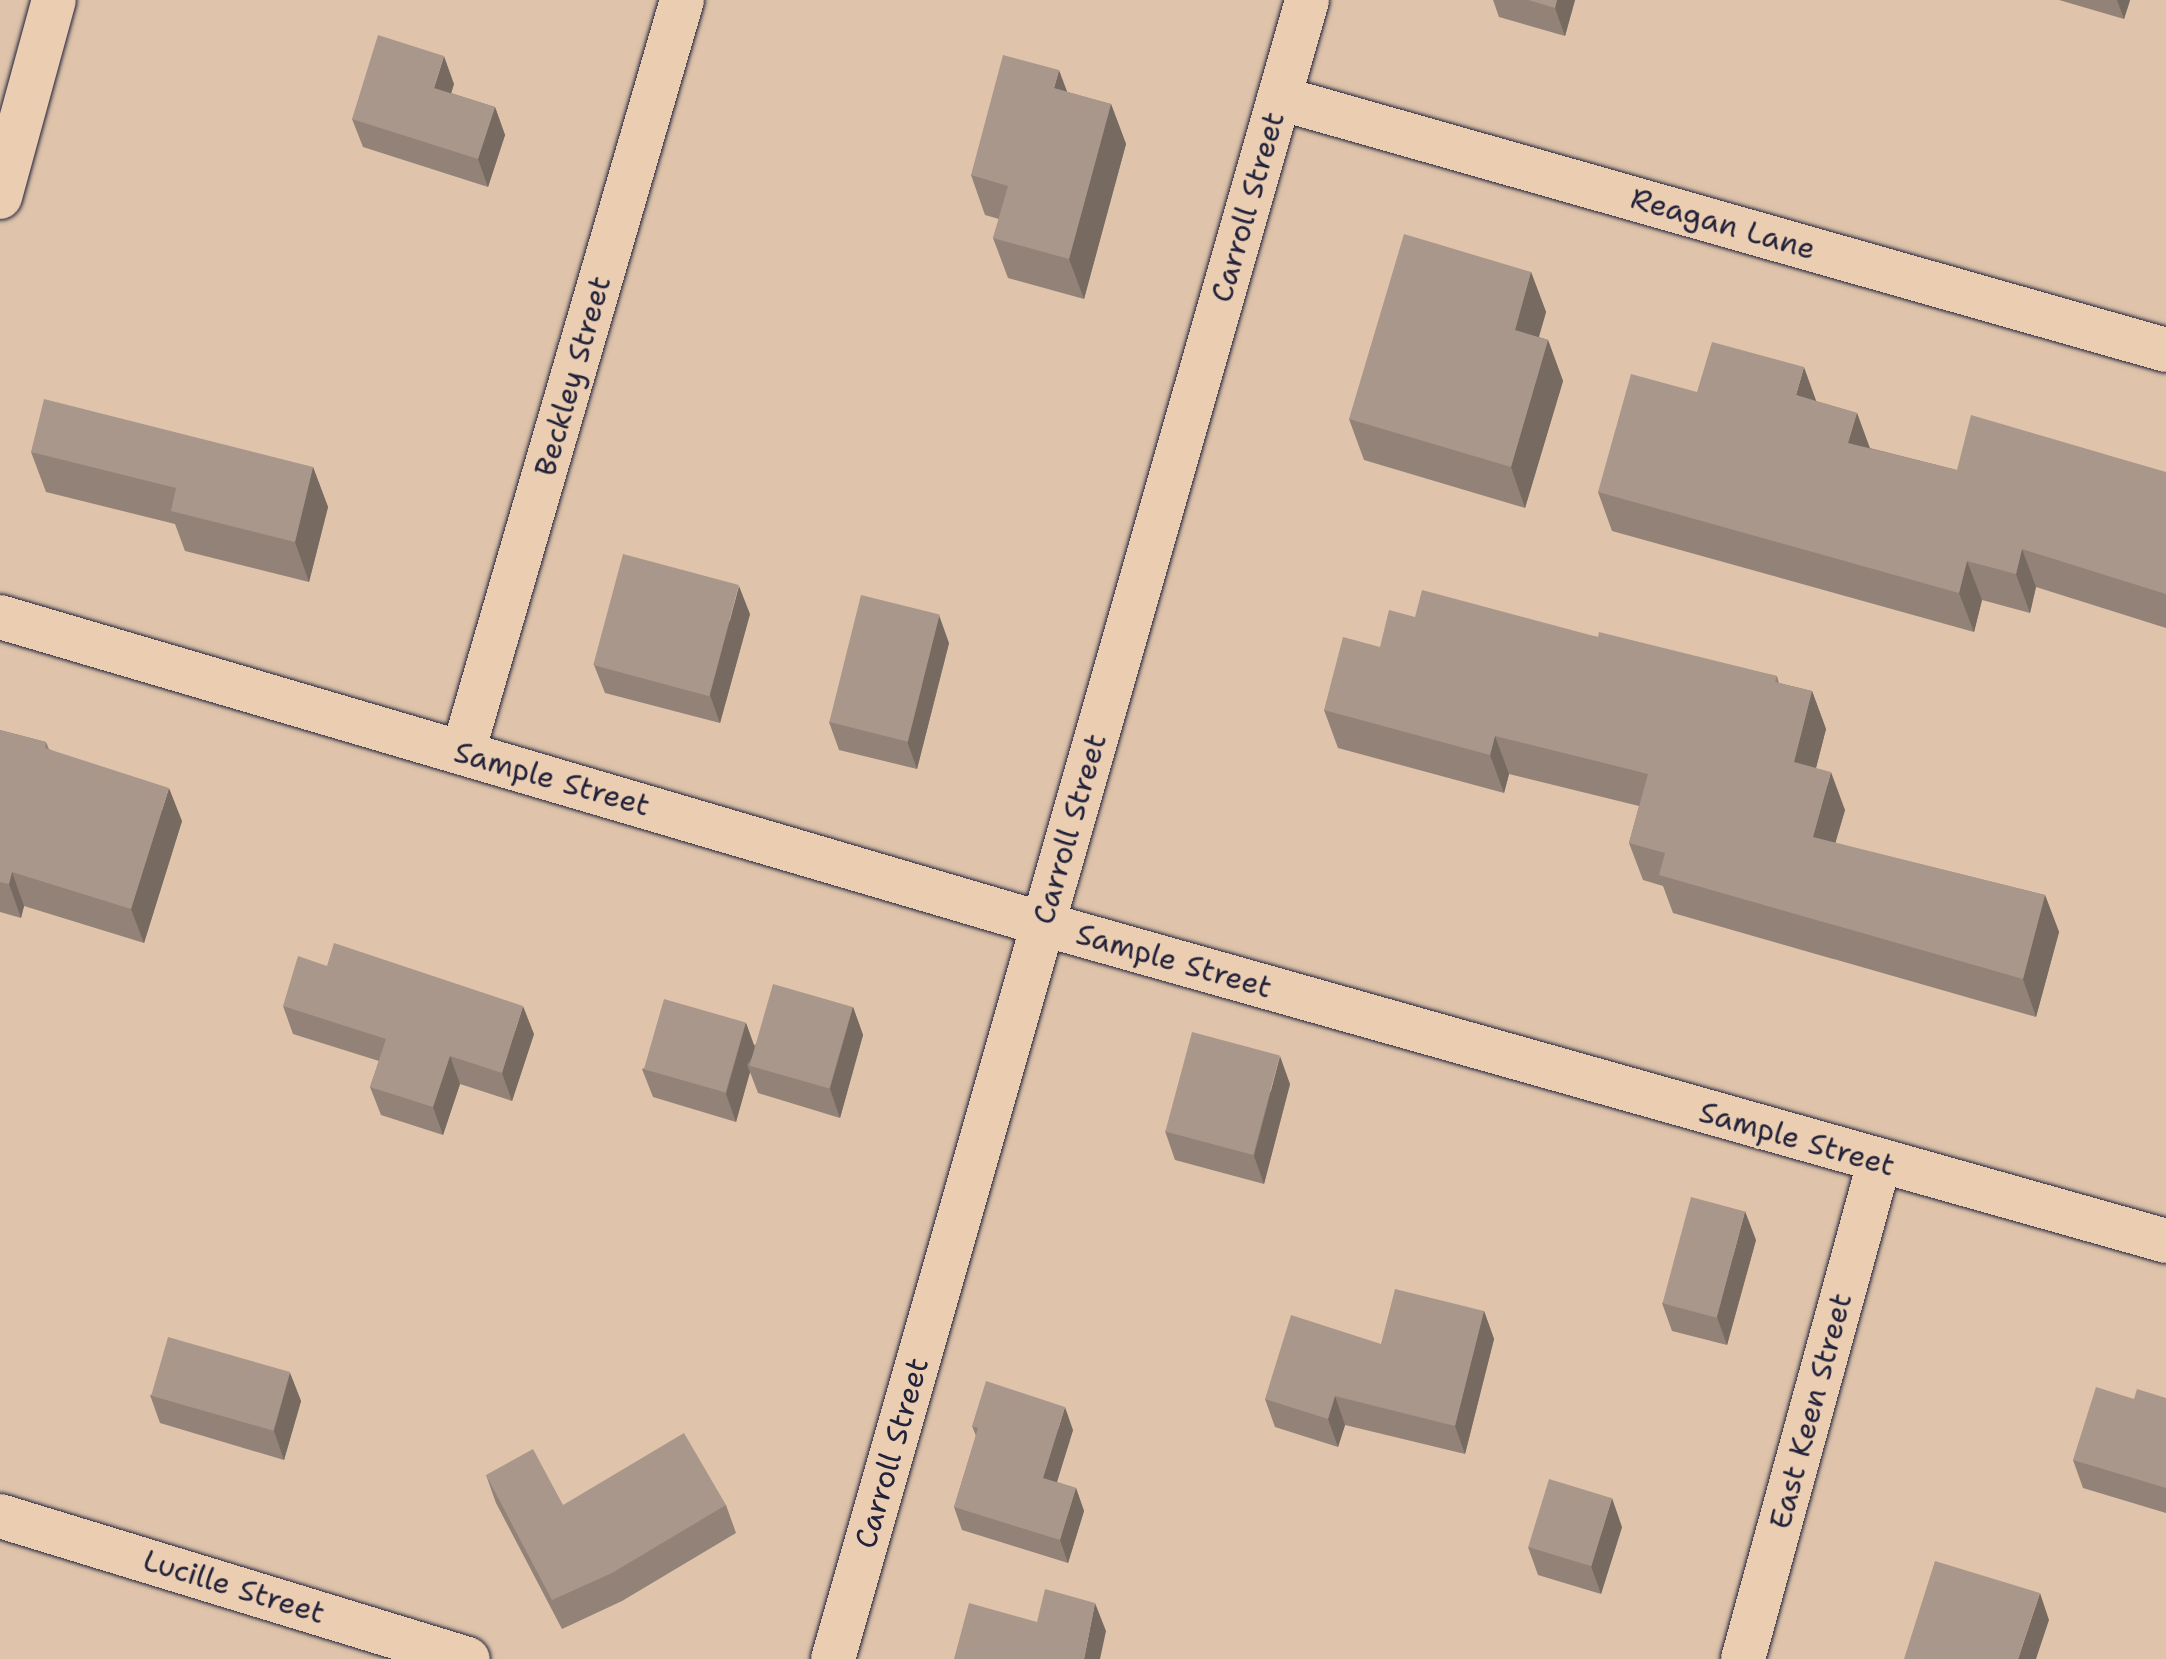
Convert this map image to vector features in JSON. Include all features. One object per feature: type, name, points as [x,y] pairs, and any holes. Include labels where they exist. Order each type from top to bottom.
[{"type":"street","points":[[0,197],[54,0]]},
{"type":"street","name":"Beckley Street","points":[[463,752],[682,0]]},
{"type":"street","name":"Carroll Street","points":[[833,1659],[1307,0]]},
{"type":"street","name":"Reagan Lane","points":[[1279,98],[2166,350]]},
{"type":"street","name":"Sample Street","points":[[0,617],[1043,924],[1879,1163],[2166,1241]]},
{"type":"street","name":"East Keen Street","points":[[1743,1659],[1879,1163]]},
{"type":"street","name":"Lucille Street","points":[[0,1516],[468,1659]]},
{"type":"building","points":[[1528,0],[1557,0],[1555,8]]},
{"type":"building","points":[[378,35],[444,56],[434,88],[495,107],[478,159],[352,119]]},
{"type":"building","points":[[1003,55],[1059,70],[1054,88],[1111,104],[1069,259],[993,238],[1008,186],[971,175]]},
{"type":"building","points":[[1404,234],[1531,272],[1515,330],[1548,340],[1511,467],[1349,419]]},
{"type":"building","points":[[1712,342],[1804,367],[1796,395],[1857,413],[1848,443],[1957,470],[1971,415],[2166,472],[2166,594],[2022,549],[2016,574],[1967,561],[1959,593],[1598,492],[1631,374],[1697,392]]},
{"type":"building","points":[[44,399],[313,467],[295,542],[171,511],[176,488],[31,452]]},
{"type":"building","points":[[623,554],[739,585],[709,696],[593,665]]},
{"type":"building","points":[[1422,590],[1598,637],[1599,632],[1777,676],[1775,682],[1812,691],[1794,762],[1831,772],[1813,837],[2045,895],[2023,979],[1659,875],[1665,853],[1629,843],[1648,774],[1495,736],[1490,755],[1324,710],[1343,637],[1380,647],[1389,610],[1415,617]]},
{"type":"building","points":[[861,595],[940,615],[908,742],[829,722]]},
{"type":"building","points":[[0,730],[46,742],[45,748],[169,788],[131,909],[12,872],[9,884],[0,882]]},
{"type":"building","points":[[334,943],[523,1006],[502,1073],[450,1056],[433,1107],[370,1087],[386,1039],[283,1006],[298,956],[327,966]]},
{"type":"building","points":[[773,984],[853,1007],[829,1089],[750,1066]]},
{"type":"building","points":[[664,999],[746,1022],[726,1093],[644,1069]]},
{"type":"building","points":[[1192,1032],[1280,1056],[1253,1155],[1165,1131]]},
{"type":"building","points":[[1691,1197],[1745,1211],[1717,1318],[1663,1303]]},
{"type":"building","points":[[1395,1289],[1484,1311],[1455,1426],[1335,1396],[1328,1419],[1265,1399],[1291,1315],[1381,1344]]},
{"type":"building","points":[[168,1337],[290,1372],[273,1431],[151,1396]]},
{"type":"building","points":[[986,1381],[1065,1407],[1043,1478],[1076,1488],[1060,1540],[954,1507],[978,1428],[972,1426]]},
{"type":"building","points":[[2096,1387],[2134,1399],[2137,1389],[2166,1398],[2166,1488],[2073,1460]]},
{"type":"building","points":[[684,1433],[726,1505],[612,1573],[552,1600],[486,1475],[533,1449],[563,1505]]},
{"type":"building","points":[[1549,1479],[1612,1498],[1591,1566],[1528,1547]]},
{"type":"building","points":[[1935,1561],[2040,1593],[2018,1659],[1904,1659]]},
{"type":"building","points":[[1045,1589],[1095,1603],[1084,1659],[954,1659],[969,1603],[1037,1622]]}]
